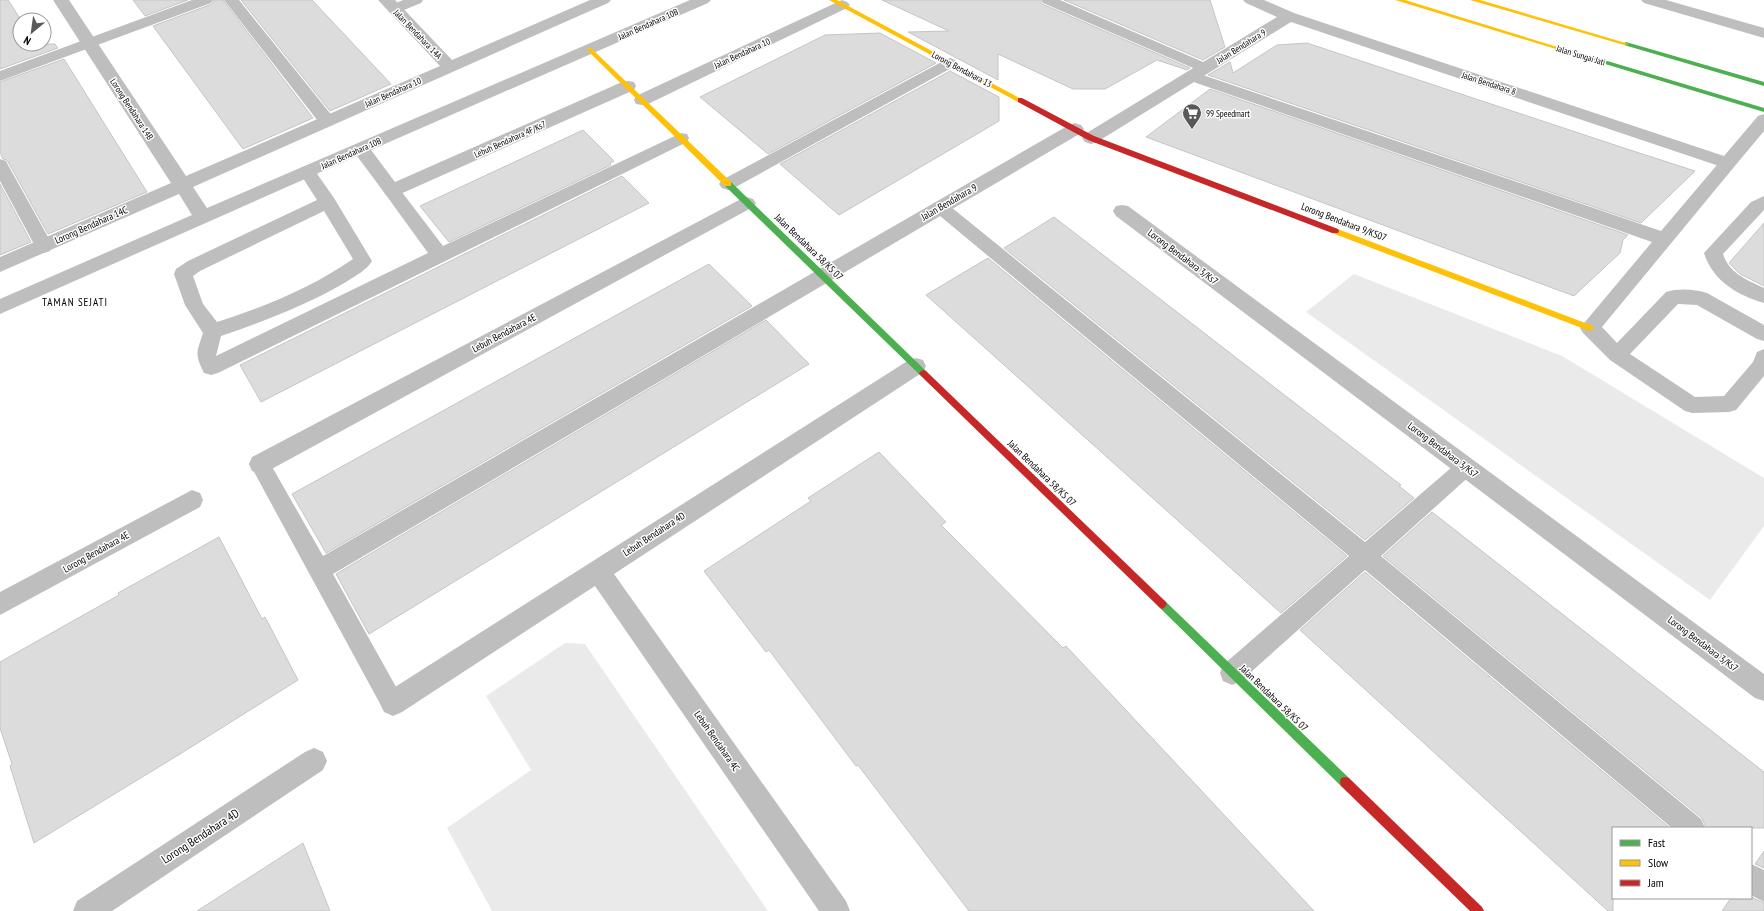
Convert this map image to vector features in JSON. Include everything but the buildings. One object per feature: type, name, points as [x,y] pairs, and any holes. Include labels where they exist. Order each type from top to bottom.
[{"type":"street","name":"Lorong Bendahara 14B","points":[[62,0],[203,217]]},
{"type":"street","name":"Jalan Bendahara 10","points":[[182,185],[603,0]]},
{"type":"street","name":"Jalan Bendahara 10B","points":[[0,307],[360,148],[703,0]]},
{"type":"street","name":"Jalan Bendahara 8","points":[[1251,0],[1289,16],[1728,163]]},
{"type":"street","name":"Jalan Sungai Jati","points":[[1398,0],[1764,110]]},
{"type":"street","points":[[1473,0],[1764,84]]},
{"type":"street","points":[[1649,0],[1764,33]]},
{"type":"street","name":"Jalan Bendahara 10","points":[[642,100],[837,2]]},
{"type":"street","name":"Lorong Bendahara 13","points":[[837,2],[1091,138]]},
{"type":"street","name":"Jalan Bendahara 14A","points":[[390,4],[450,67]]},
{"type":"street","name":"Jalan Bendahara 9","points":[[1091,138],[1289,16]]},
{"type":"street","name":"Jalan Bendahara 58/KS 07","points":[[590,50],[1478,911]]},
{"type":"street","name":"Lebuh Bendahara 4F/Ks7","points":[[392,192],[628,86]]},
{"type":"street","points":[[1728,163],[1764,120]]},
{"type":"street","name":"Jalan Bendahara 9","points":[[823,276],[1075,129]]},
{"type":"street","name":"Lorong Bendahara 9/KS07","points":[[1091,138],[1590,328]]},
{"type":"street","points":[[360,148],[392,192]]},
{"type":"street","name":"Lorong Bendahara 14C","points":[[0,265],[182,185]]},
{"type":"street","name":"Lebuh Bendahara 4E","points":[[260,464],[747,203]]},
{"type":"street","name":"Lorong Bendahara 3/Ks7","points":[[1122,211],[1764,689]]},
{"type":"street","name":"Lebuh Bendahara 4D","points":[[393,703],[916,366]]},
{"type":"street","name":"Lorong Bendahara 4E","points":[[0,604],[192,500]]},
{"type":"street","name":"Lebuh Bendahara 4C","points":[[598,571],[836,911]]},
{"type":"street","name":"Lorong Bendahara 4D","points":[[87,911],[314,761]]},
{"type":"lane","points":[[0,76],[206,0]]},
{"type":"lane","points":[[231,0],[327,121]]},
{"type":"lane","points":[[390,4],[416,0]]},
{"type":"lane","points":[[1048,0],[1198,72],[1664,239]]},
{"type":"lane","points":[[728,184],[950,63]]},
{"type":"lane","points":[[213,331],[206,354],[211,367],[681,138]]},
{"type":"lane","points":[[1728,163],[1590,328],[1617,355],[1692,405],[1729,404],[1762,365],[1764,357]]},
{"type":"lane","points":[[0,165],[44,246]]},
{"type":"lane","points":[[213,331],[236,324],[306,294],[347,273],[363,261],[328,202],[307,172]]},
{"type":"lane","points":[[392,192],[440,256]]},
{"type":"lane","points":[[213,331],[200,318],[183,274],[194,266],[328,202]]},
{"type":"lane","points":[[1764,202],[1757,206],[1713,253],[1715,262],[1727,277],[1764,296]]},
{"type":"lane","points":[[940,208],[1365,556],[1691,827]]},
{"type":"lane","points":[[320,570],[823,276]]},
{"type":"lane","points":[[1617,355],[1673,297],[1700,298],[1764,334]]},
{"type":"lane","points":[[260,464],[393,703]]},
{"type":"lane","points":[[1232,672],[1466,467]]},
{"type":"lane","points":[[1752,878],[1764,888]]},
{"type":"shaded area","points":[[1354,274],[1562,356],[1764,478],[1764,526],[1710,600],[1306,312]]},
{"type":"shaded area","points":[[565,643],[585,644],[768,911],[492,911],[447,828],[531,770],[486,696]]},
{"type":"traffic: fast","points":[[1626,44],[1764,84]]},
{"type":"traffic: fast","points":[[1574,53],[1764,110]]},
{"type":"traffic: fast","points":[[728,184],[923,373]]},
{"type":"traffic: fast","points":[[1162,604],[1345,782]]},
{"type":"traffic: slow","points":[[832,0],[1020,100]]},
{"type":"traffic: slow","points":[[1398,0],[1574,53]]},
{"type":"traffic: slow","points":[[1473,0],[1626,44]]},
{"type":"traffic: slow","points":[[590,50],[728,184]]},
{"type":"traffic: slow","points":[[1335,231],[1590,328]]},
{"type":"traffic: jam","points":[[1020,100],[1091,138],[1335,231]]},
{"type":"traffic: jam","points":[[923,373],[1162,604]]},
{"type":"traffic: jam","points":[[1345,782],[1478,911]]},
{"type":"place","name":"99 Speedmart","points":[[1192,130]]},
{"type":"district","name":"TAMAN SEJATI","points":[[75,302]]}]
